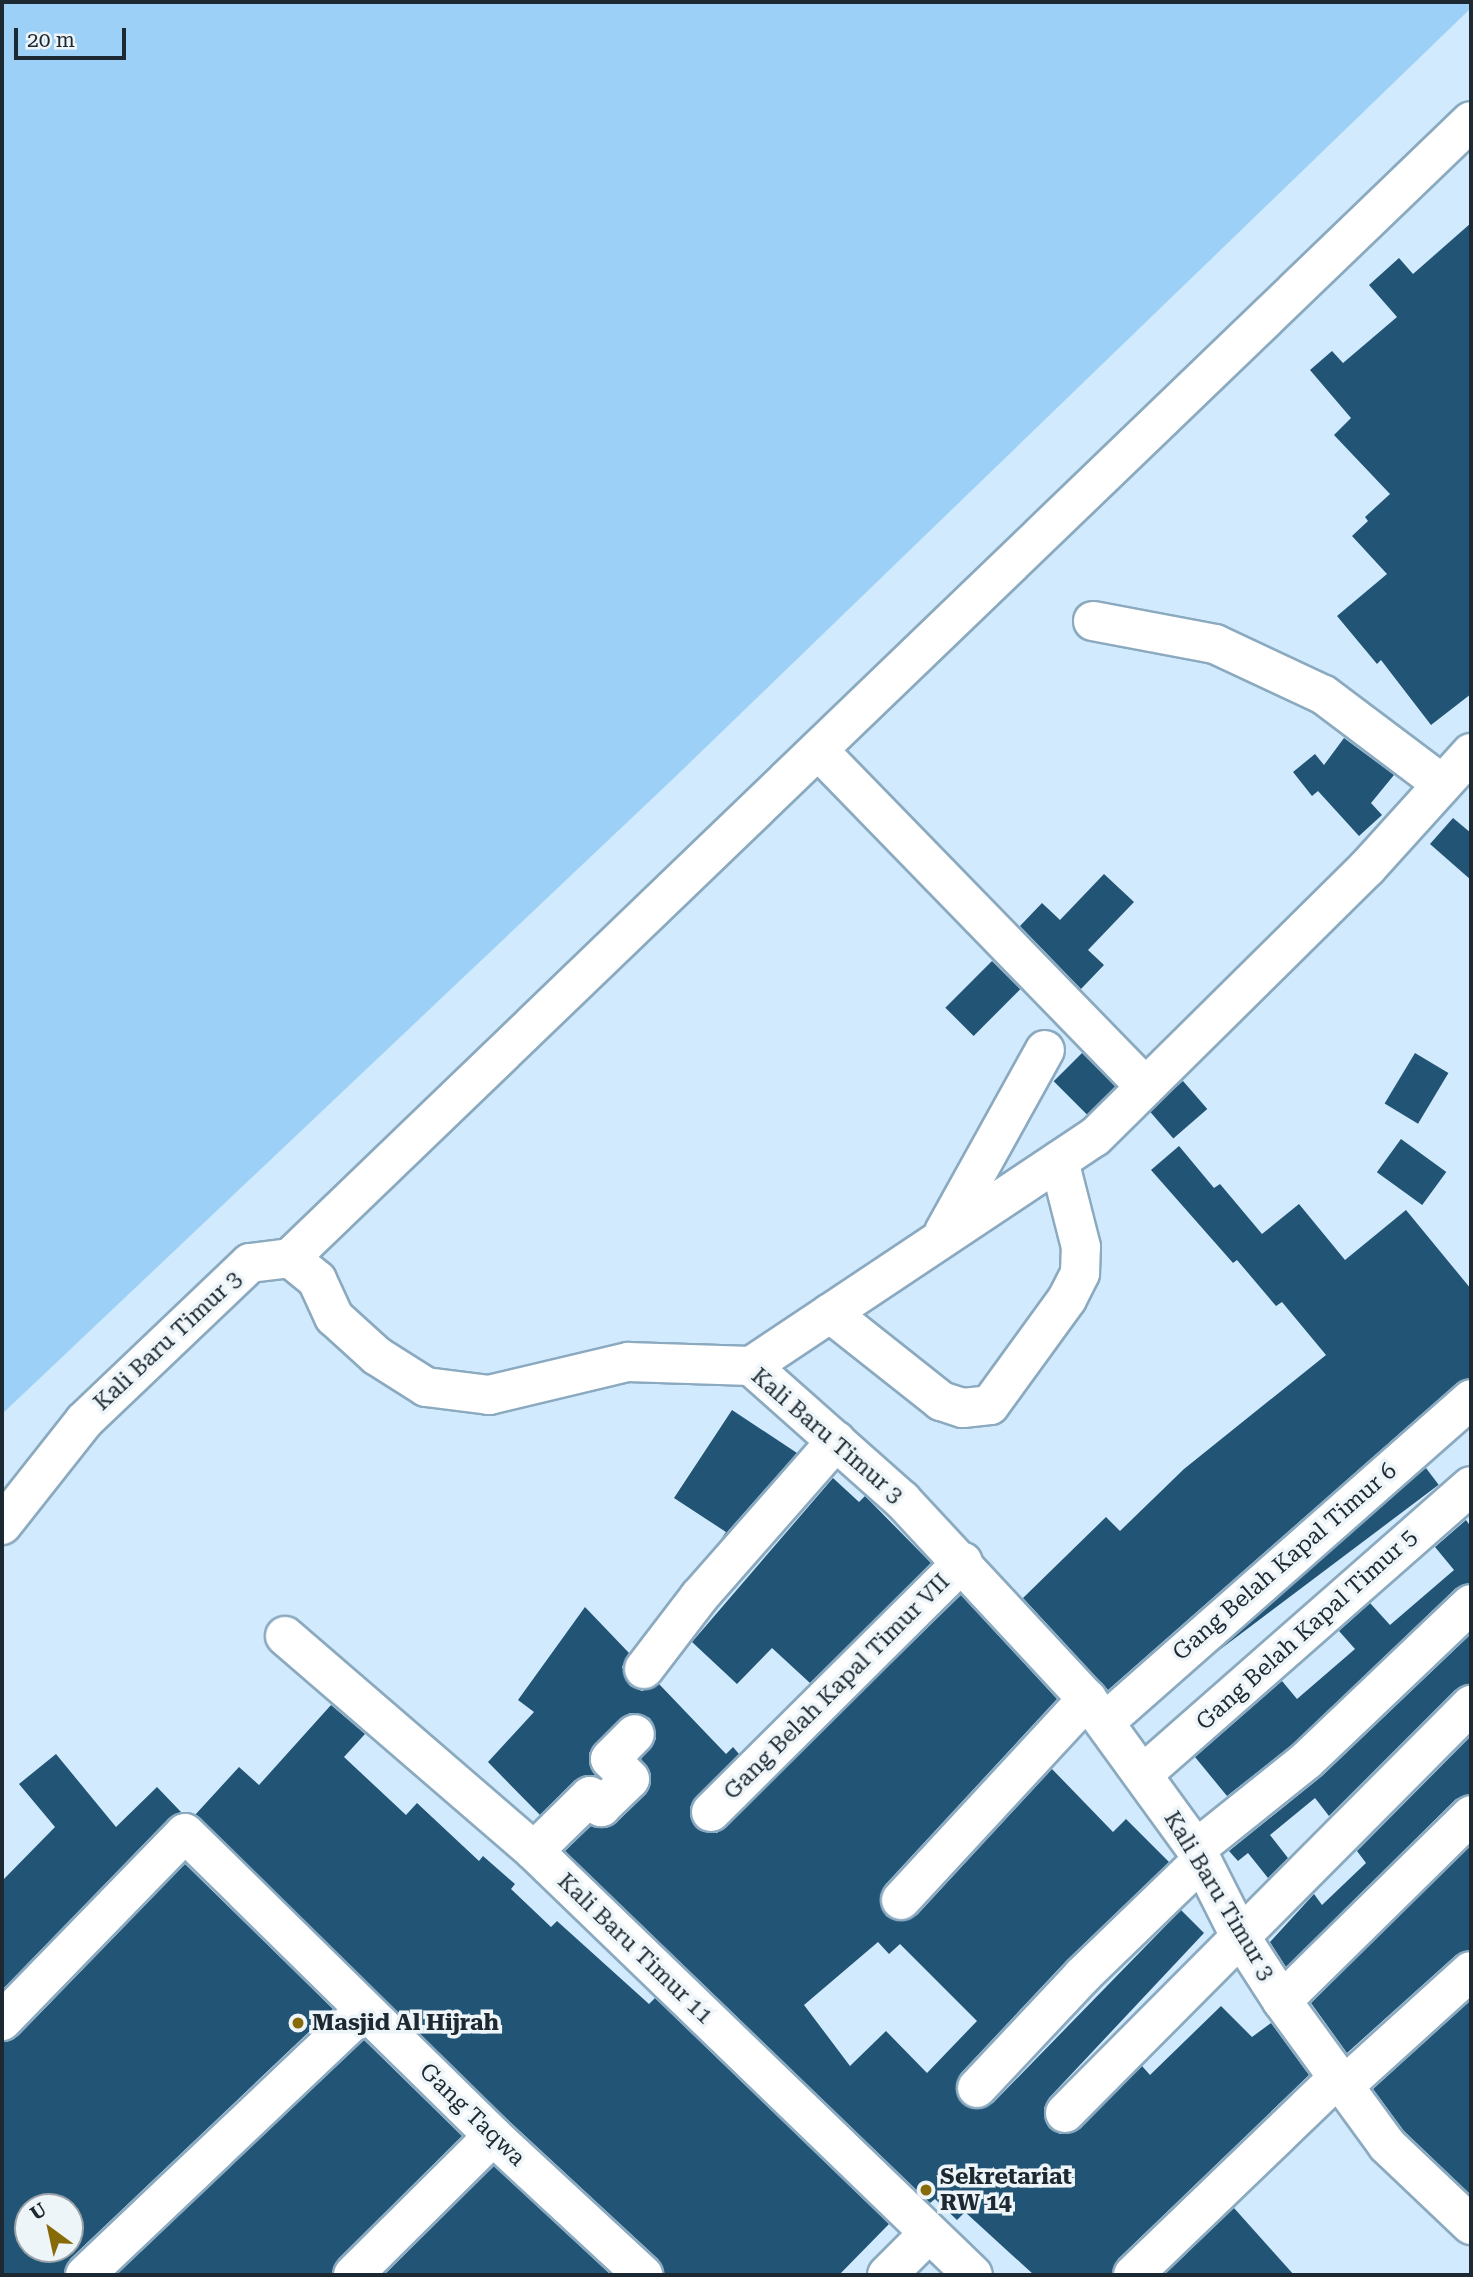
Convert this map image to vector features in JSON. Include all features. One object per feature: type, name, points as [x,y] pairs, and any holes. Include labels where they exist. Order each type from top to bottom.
[{"type":"street","points":[[290,1258],[820,752],[1107,468],[1471,121]]},
{"type":"street","points":[[1093,621],[1227,649],[1324,695],[1442,783]]},
{"type":"street","points":[[820,752],[1145,1086]]},
{"type":"street","points":[[751,1366],[1095,1137],[1367,868],[1471,753]]},
{"type":"street","points":[[940,1240],[1045,1050]]},
{"type":"street","points":[[830,1313],[941,1401],[963,1408],[990,1405],[1080,1273],[1081,1247],[1059,1161]]},
{"type":"street","name":"Kali Baru Timur 3","points":[[2,1525],[84,1421],[250,1263],[290,1258],[317,1280],[334,1317],[377,1356],[426,1387],[489,1395],[628,1362],[751,1366],[836,1441],[963,1562],[1096,1711],[1198,1855],[1240,1936],[1282,2001],[1341,2082],[1387,2145],[1471,2225]]},
{"type":"street","name":"Gang Belah Kapal Timur 6","points":[[901,1900],[1096,1711],[1469,1401]]},
{"type":"street","points":[[644,1669],[699,1597],[836,1441]]},
{"type":"street","name":"Gang Belah Kapal Timur 5","points":[[1143,1774],[1471,1486]]},
{"type":"street","name":"Gang Belah Kapal Timur VII","points":[[710,1812],[963,1562]]},
{"type":"street","points":[[977,2088],[1198,1855],[1307,1760],[1471,1604]]},
{"type":"street","name":"Kali Baru Timur 11","points":[[285,1636],[534,1851],[973,2275]]},
{"type":"street","points":[[1065,2113],[1471,1705]]},
{"type":"street","points":[[534,1851],[590,1796],[601,1807],[630,1779],[610,1759],[635,1734]]},
{"type":"street","points":[[1282,2001],[1471,1815]]},
{"type":"street","name":"Gang Taqwa","points":[[2,2021],[185,1833],[628,2270]]},
{"type":"street","points":[[1133,2275],[1341,2082],[1471,1971]]},
{"type":"street","points":[[85,2275],[363,2010]]},
{"type":"street","points":[[353,2275],[493,2136]]},
{"type":"street","points":[[887,2275],[929,2233]]},
{"type":"water","points":[[2,2],[1471,2],[1471,8],[675,777],[2,1414]]},
{"type":"building","points":[[1471,223],[1471,694],[1431,725],[1381,660],[1377,664],[1337,616],[1387,574],[1352,536],[1368,521],[1365,517],[1390,494],[1334,435],[1351,418],[1310,370],[1332,351],[1343,363],[1397,317],[1369,285],[1399,258],[1413,274]]},
{"type":"building","points":[[1344,738],[1394,775],[1371,803],[1382,815],[1359,836],[1318,791],[1312,796],[1293,772],[1315,754],[1324,765]]},
{"type":"building","points":[[1453,818],[1471,833],[1471,880],[1430,844]]},
{"type":"building","points":[[1104,874],[1134,902],[1088,950],[1104,965],[1081,989],[1020,926],[1042,903],[1060,920]]},
{"type":"building","points":[[992,961],[1020,989],[974,1036],[945,1008]]},
{"type":"building","points":[[1082,1053],[1115,1086],[1087,1115],[1054,1081]]},
{"type":"building","points":[[1415,1053],[1448,1073],[1418,1124],[1385,1104]]},
{"type":"building","points":[[1183,1081],[1207,1109],[1173,1138],[1149,1111]]},
{"type":"building","points":[[1401,1139],[1446,1172],[1422,1205],[1377,1172]]},
{"type":"building","points":[[1179,1146],[1214,1188],[1220,1184],[1262,1234],[1299,1204],[1345,1260],[1406,1210],[1471,1289],[1471,1378],[1457,1383],[1108,1690],[1023,1598],[1106,1517],[1120,1531],[1184,1469],[1326,1355],[1282,1302],[1276,1306],[1237,1260],[1233,1263],[1151,1170]]},
{"type":"building","points":[[732,1410],[797,1453],[721,1539],[726,1532],[674,1498]]},
{"type":"building","points":[[1426,1468],[1439,1485],[1127,1719],[1115,1703]]},
{"type":"building","points":[[833,1478],[859,1502],[865,1496],[931,1563],[810,1683],[772,1648],[737,1684],[692,1642]]},
{"type":"building","points":[[1466,1520],[1471,1527],[1471,1583],[1456,1588],[1293,1744],[1227,1796],[1195,1757],[1282,1681],[1297,1699],[1355,1649],[1339,1631],[1370,1603],[1390,1625],[1454,1570],[1435,1547]]},
{"type":"building","points":[[961,1595],[1057,1699],[885,1885],[880,1896],[886,1916],[897,1921],[917,1915],[1052,1769],[1113,1832],[1126,1819],[1169,1862],[1067,1960],[961,2073],[956,2084],[962,2103],[973,2109],[993,2103],[1181,1910],[1204,1933],[1049,2098],[1044,2108],[1049,2128],[1060,2134],[1080,2129],[1142,2066],[1150,2075],[1221,2006],[1252,2037],[1271,2023],[1309,2075],[1118,2259],[1112,2275],[1034,2275],[965,2212],[957,2220],[935,2199],[930,2203],[565,1851],[591,1826],[606,1828],[616,1823],[646,1794],[651,1774],[641,1759],[656,1739],[650,1718],[630,1713],[620,1719],[589,1753],[595,1775],[575,1780],[540,1815],[488,1762],[534,1712],[518,1700],[585,1607],[629,1653],[622,1667],[630,1686],[642,1691],[659,1684],[726,1754],[733,1747],[739,1754],[690,1807],[696,1828],[717,1833]],"holes":[[[878,1942],[889,1954],[900,1944],[977,2021],[927,2073],[886,2031],[850,2066],[804,2005]]]},
{"type":"building","points":[[1471,1634],[1471,1684],[1455,1690],[1329,1816],[1315,1798],[1270,1835],[1288,1858],[1268,1878],[1248,1853],[1238,1861],[1229,1851],[1322,1776]]},
{"type":"building","points":[[331,1705],[365,1734],[344,1757],[406,1815],[417,1803],[479,1861],[483,1856],[515,1884],[511,1889],[551,1927],[557,1921],[649,2004],[655,1998],[889,2224],[839,2275],[664,2275],[658,2259],[508,2120],[195,1815],[239,1767],[259,1785]]},
{"type":"building","points":[[1471,1736],[1471,1794],[1456,1799],[1286,1967],[1270,1942],[1314,1894],[1322,1905],[1366,1863],[1357,1851]]},
{"type":"building","points":[[56,1754],[116,1827],[157,1787],[181,1812],[169,1818],[2,1990],[2,1881],[55,1827],[19,1784]]},
{"type":"building","points":[[1471,1845],[1471,1950],[1456,1955],[1347,2053],[1311,2003]]},
{"type":"building","points":[[185,1864],[333,2009],[84,2246],[84,2193],[14,2193],[14,2263],[68,2263],[64,2275],[2,2275],[2,2042],[18,2036]]},
{"type":"building","points":[[1471,2000],[1471,2195],[1404,2131],[1373,2089]]},
{"type":"building","points":[[364,2040],[462,2136],[338,2259],[332,2275],[116,2275]]},
{"type":"building","points":[[494,2166],[611,2275],[384,2275]]},
{"type":"building","points":[[1234,2208],[1294,2275],[1164,2275]]},
{"type":"place","name":"Masjid Al Hijrah","points":[[298,2023]]},
{"type":"place","name":"Sekretariat RW 14","points":[[926,2190]]}]
